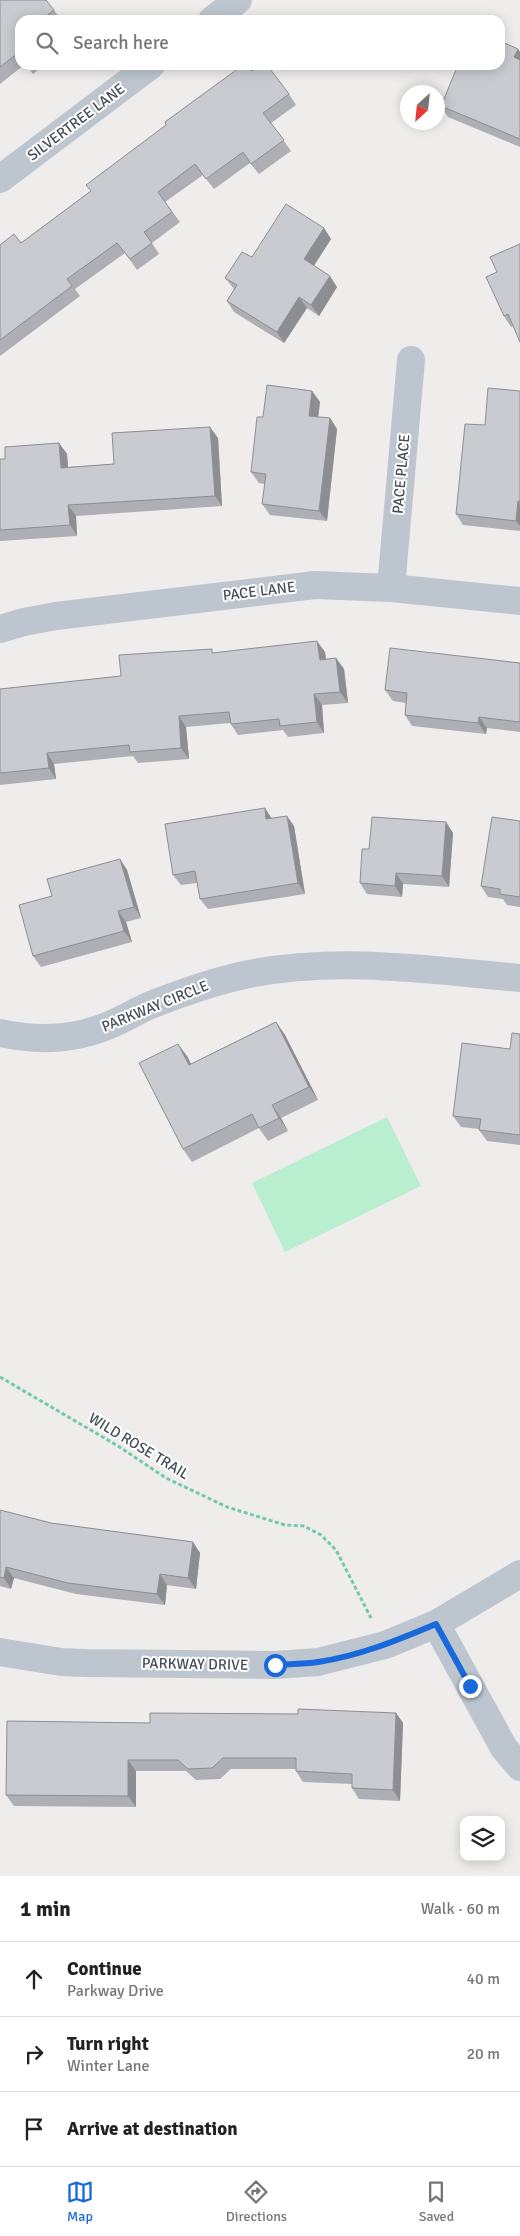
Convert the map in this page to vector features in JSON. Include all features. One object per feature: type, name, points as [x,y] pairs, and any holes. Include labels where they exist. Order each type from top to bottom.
[{"type":"street","points":[[218,15],[238,0]]},
{"type":"street","name":"SILVERTREE LANE","points":[[0,178],[145,70]]},
{"type":"street","name":"PACE PLACE","points":[[391,588],[411,360]]},
{"type":"street","name":"PACE LANE","points":[[0,629],[56,616],[315,585],[391,588],[520,601]]},
{"type":"street","name":"PARKWAY CIRCLE","points":[[0,1034],[45,1040],[83,1034],[114,1023],[162,1001],[212,983],[249,974],[291,968],[333,965],[372,966],[520,978]]},
{"type":"street","name":"PARKWAY DRIVE","points":[[0,1652],[61,1662],[275,1665],[318,1662],[385,1646],[436,1624],[520,1574]]},
{"type":"street","points":[[436,1624],[504,1748],[520,1767]]},
{"type":"path","name":"WILD ROSE TRAIL","points":[[0,1377],[118,1446],[166,1478],[227,1507],[284,1525],[304,1526],[321,1535],[336,1550],[385,1646]]},
{"type":"green space","points":[[387,1117],[421,1186],[285,1252],[252,1183]]},
{"type":"building","points":[[0,0],[46,0],[54,10],[48,15],[15,15],[15,55],[0,67]]},
{"type":"building","points":[[505,43],[518,49],[514,57],[520,60],[520,139],[445,108],[445,96],[456,70],[505,70]]},
{"type":"building","points":[[236,70],[271,70],[289,94],[263,113],[284,140],[251,164],[243,152],[206,179],[195,164],[158,192],[172,212],[144,232],[152,243],[130,259],[117,243],[67,279],[72,286],[0,340],[0,245],[14,234],[21,243],[91,191],[86,185],[166,125],[165,122]]},
{"type":"building","points":[[286,204],[324,228],[304,259],[330,276],[311,305],[299,297],[277,332],[227,301],[237,285],[225,278],[242,252],[252,257]]},
{"type":"building","points":[[520,244],[520,342],[508,314],[504,316],[486,277],[497,272],[490,257]]},
{"type":"building","points":[[267,385],[312,391],[309,416],[330,418],[319,511],[262,504],[266,474],[251,472],[257,417],[263,417]]},
{"type":"building","points":[[488,388],[520,391],[520,501],[518,501],[516,521],[456,514],[465,424],[485,425]]},
{"type":"building","points":[[210,427],[215,496],[68,505],[70,525],[0,530],[0,459],[5,459],[5,447],[59,443],[61,468],[114,464],[112,433]]},
{"type":"building","points":[[317,641],[320,660],[336,658],[340,692],[314,694],[317,722],[280,726],[279,719],[231,724],[229,712],[179,716],[181,748],[130,752],[129,745],[47,753],[49,768],[0,773],[0,689],[121,676],[119,655],[212,649],[212,653]]},
{"type":"building","points":[[390,648],[520,663],[520,722],[479,717],[478,723],[405,715],[407,693],[385,690]]},
{"type":"building","points":[[265,808],[266,819],[287,816],[298,883],[200,899],[195,871],[173,875],[165,824]]},
{"type":"building","points":[[372,817],[446,822],[442,876],[396,873],[395,886],[360,883],[362,849],[369,849]]},
{"type":"building","points":[[492,817],[520,821],[520,897],[500,894],[500,889],[481,886]]},
{"type":"building","points":[[120,859],[134,907],[118,911],[124,931],[33,956],[19,905],[52,896],[47,879]]},
{"type":"building","points":[[276,1022],[309,1087],[272,1105],[279,1118],[259,1128],[252,1114],[183,1149],[139,1063],[178,1044],[189,1065]]},
{"type":"building","points":[[512,1033],[520,1034],[520,1135],[479,1130],[481,1119],[453,1116],[462,1043],[510,1049]]},
{"type":"building","points":[[0,1510],[51,1523],[193,1542],[188,1578],[160,1574],[157,1594],[68,1583],[6,1567],[4,1578],[0,1577]]},
{"type":"building","points":[[298,1709],[396,1713],[393,1790],[352,1788],[352,1774],[296,1771],[296,1758],[223,1758],[212,1768],[188,1769],[178,1760],[128,1760],[128,1796],[6,1795],[7,1721],[150,1723],[150,1713],[298,1714]]},
{"type":"route","points":[[275,1665],[318,1662],[353,1655],[385,1646],[436,1624],[470,1686]]}]
